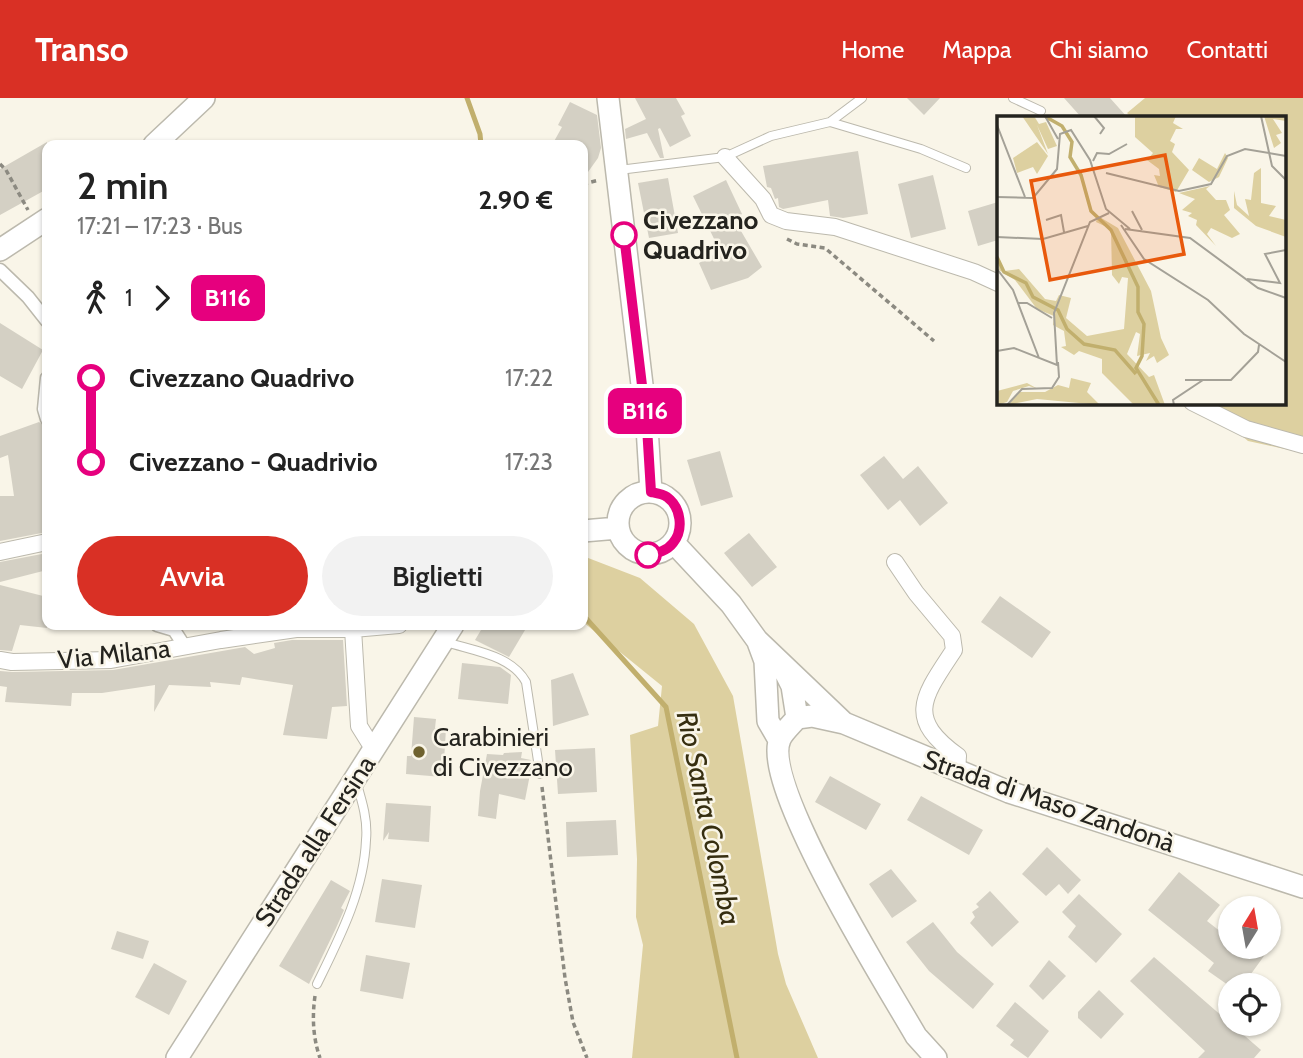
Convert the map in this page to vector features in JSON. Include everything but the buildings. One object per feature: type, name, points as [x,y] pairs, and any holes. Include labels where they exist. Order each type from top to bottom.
[{"type":"street","points":[[159,140],[204,98]]},
{"type":"street","points":[[608,98],[647,427],[651,492]]},
{"type":"street","points":[[725,156],[763,199],[771,215],[786,221],[835,227],[974,272],[997,282]]},
{"type":"street","points":[[0,250],[39,224]]},
{"type":"street","points":[[0,270],[28,296],[42,314]]},
{"type":"street","points":[[1196,404],[1245,429],[1303,445]]},
{"type":"street","points":[[651,492],[667,497],[678,510],[680,527],[674,543],[662,552],[648,555],[634,551],[623,541],[618,528],[619,514],[626,502],[637,494],[651,492]]},
{"type":"street","points":[[589,530],[618,528]]},
{"type":"street","points":[[0,552],[42,543]]},
{"type":"street","points":[[674,543],[730,604],[757,640],[844,723]]},
{"type":"street","points":[[895,562],[915,593],[952,636],[955,644],[954,650],[932,684],[923,709],[929,730],[940,743],[958,756],[957,771]]},
{"type":"street","points":[[174,630],[185,647]]},
{"type":"street","name":"Via Milana","points":[[0,660],[111,660],[185,647],[222,632],[271,630]]},
{"type":"street","points":[[353,630],[359,726],[374,750]]},
{"type":"street","name":"Strada alla Fersina","points":[[177,1058],[448,633]]},
{"type":"street","points":[[757,640],[765,661],[768,721],[779,740],[779,763],[783,783],[818,863],[916,1036],[936,1058]]},
{"type":"street","points":[[779,740],[797,718],[792,686],[783,666]]},
{"type":"street","points":[[766,686],[797,718]]},
{"type":"street","name":"Strada di Maso Zandonà","points":[[797,718],[812,716],[844,723],[1009,792],[1303,887]]},
{"type":"lane","points":[[616,170],[725,156],[771,135],[830,122],[862,98]]},
{"type":"lane","points":[[1013,98],[1041,111]]},
{"type":"lane","points":[[830,122],[921,149],[966,168]]},
{"type":"lane","points":[[448,633],[519,669],[526,682],[540,774]]},
{"type":"lane","points":[[317,984],[345,928],[364,853],[365,812],[355,779]]},
{"type":"path","points":[[0,164],[39,224]]},
{"type":"path","points":[[771,215],[774,232],[797,244],[825,248],[934,341]]},
{"type":"path","points":[[540,774],[565,978],[573,1022],[587,1058]]},
{"type":"path","points":[[317,984],[313,1010],[320,1058]]},
{"type":"shaded area","points":[[1145,98],[1303,98],[1303,453],[1248,441],[1204,404],[1286,404],[1286,116],[1130,116],[1127,113]]},
{"type":"shaded area","points":[[588,558],[640,578],[694,624],[733,696],[778,954],[786,984],[818,1058],[632,1058],[643,945],[636,917],[637,859],[630,735],[658,726],[662,686],[588,626]]},
{"type":"waterway","name":"Rio Santa Colomba","points":[[467,98],[481,140]]},
{"type":"waterway","name":"Rio Santa Colomba","points":[[588,621],[666,707],[737,1058]]},
{"type":"bus line","name":"B116","points":[[624,235],[651,465],[651,492],[667,497],[678,510],[680,527],[674,543],[662,552],[648,555]]},
{"type":"place","name":"Civezzano Quadrivo","points":[[624,235]]},
{"type":"place","name":"Carabinieri di Civezzano","points":[[419,752]]}]
